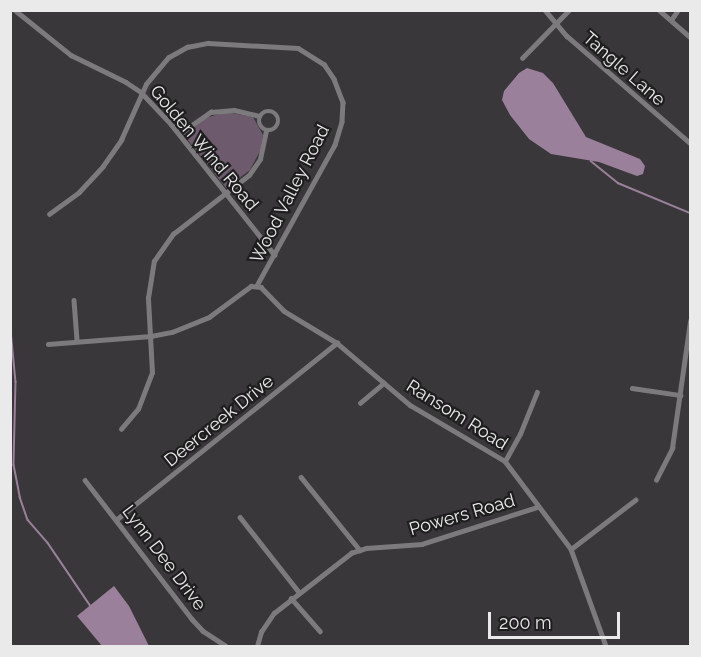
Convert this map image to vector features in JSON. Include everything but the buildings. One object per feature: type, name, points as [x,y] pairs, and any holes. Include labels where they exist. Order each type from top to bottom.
[{"type":"street","name":"Golden Wind Road","points":[[15,10],[71,55],[126,82],[141,92],[179,134],[275,255]]},
{"type":"street","name":"Tangle Lane","points":[[545,10],[554,24],[690,143]]},
{"type":"street","points":[[522,58],[569,10]]},
{"type":"street","points":[[659,10],[690,37]]},
{"type":"street","points":[[671,20],[678,10]]},
{"type":"street","name":"Wood Valley Road","points":[[48,344],[151,336],[181,329],[209,317],[256,286],[340,135],[343,102],[334,79],[313,56],[298,48],[208,43],[187,47],[169,57],[156,70],[141,92]]},
{"type":"street","points":[[49,214],[79,192],[103,166],[122,140],[141,92]]},
{"type":"street","points":[[179,134],[211,112],[234,110],[259,117]]},
{"type":"street","points":[[259,117],[268,110],[278,116],[277,127],[266,131]]},
{"type":"street","points":[[259,117],[260,125],[266,131]]},
{"type":"street","points":[[121,429],[138,409],[147,391],[152,373],[148,298],[154,261],[173,234],[255,167],[260,159],[266,131]]},
{"type":"street","name":"Ransom Road","points":[[256,286],[284,311],[337,343],[410,405],[505,461],[537,507],[571,549],[606,646]]},
{"type":"street","points":[[74,300],[77,340]]},
{"type":"street","points":[[656,480],[672,448],[690,321]]},
{"type":"street","name":"Deercreek Drive","points":[[117,519],[337,343]]},
{"type":"street","points":[[360,403],[384,383]]},
{"type":"street","points":[[632,388],[680,395]]},
{"type":"street","points":[[505,461],[520,434],[537,392]]},
{"type":"street","points":[[301,477],[360,550]]},
{"type":"street","name":"Lynn Dee Drive","points":[[85,480],[192,619],[203,631],[226,646]]},
{"type":"street","points":[[571,549],[636,500]]},
{"type":"street","name":"Powers Road","points":[[257,646],[267,621],[298,592],[351,553],[360,550],[422,544],[537,507]]},
{"type":"street","points":[[240,517],[298,592]]},
{"type":"street","points":[[291,598],[320,631]]},
{"type":"shaded area","points":[[527,68],[543,73],[553,83],[586,137],[640,159],[645,166],[643,174],[637,176],[599,162],[551,154],[529,139],[510,115],[502,100],[504,91],[519,73]]},
{"type":"shaded area","points":[[226,112],[253,117],[263,135],[260,151],[250,170],[226,188],[183,134],[205,118]]},
{"type":"shaded area","points":[[114,586],[129,606],[149,646],[102,646],[77,616]]},
{"type":"waterway","points":[[591,161],[618,183],[690,213]]},
{"type":"waterway","points":[[10,319],[16,382],[14,465],[20,497],[28,520],[48,543],[90,605]]}]
